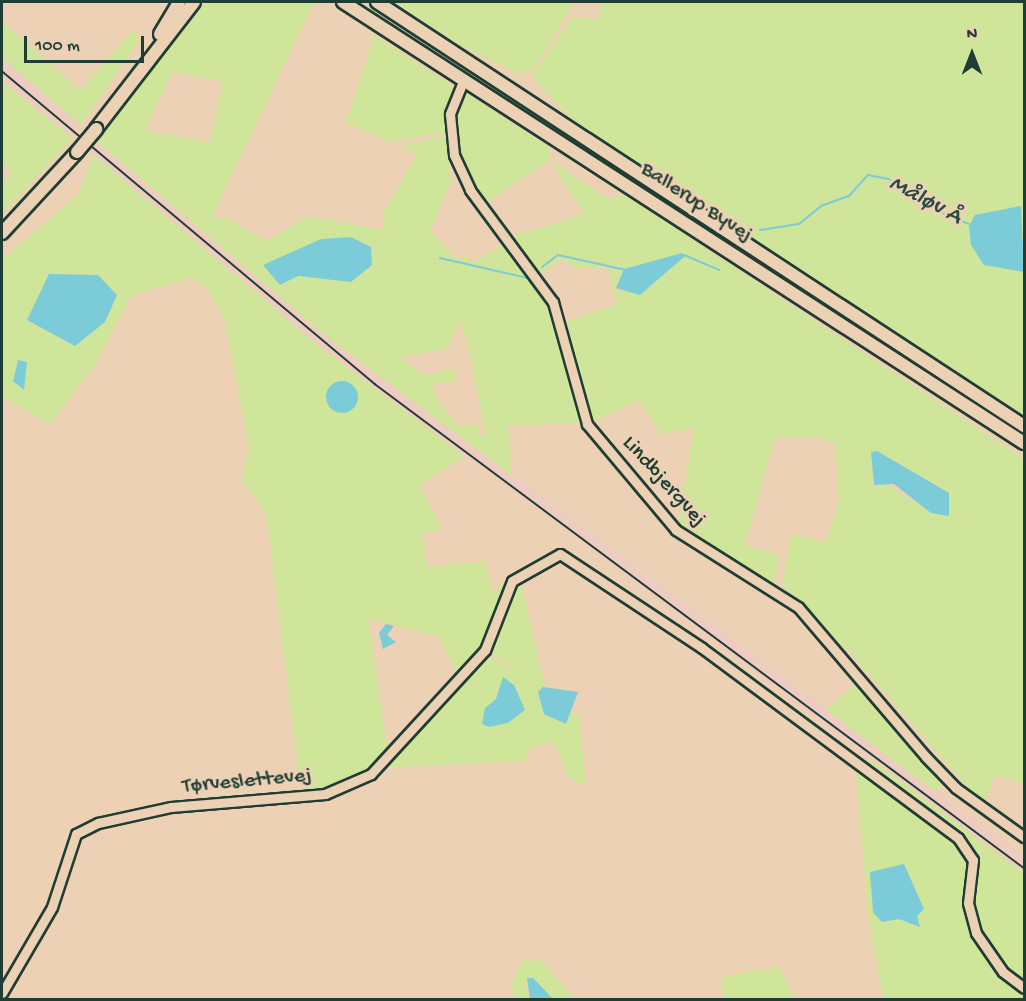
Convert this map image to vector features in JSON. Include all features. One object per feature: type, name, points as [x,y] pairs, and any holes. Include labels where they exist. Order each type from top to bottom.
[{"type":"main road","name":"Ballerup Byvej","points":[[343,2],[1024,443]]},
{"type":"main road","name":"Ballerup Byvej","points":[[377,2],[1024,426]]},
{"type":"main road","points":[[2,233],[96,129],[187,3]]},
{"type":"street","name":"Lindbjergvej","points":[[464,79],[450,114],[454,155],[470,190],[553,302],[577,396],[592,430],[676,530],[798,607],[933,765],[1024,837]]},
{"type":"street","name":"Tørveslettevej","points":[[2,993],[52,907],[76,834],[98,823],[171,807],[325,794],[371,774],[484,650],[513,581],[560,554],[702,648],[958,838],[973,860],[968,903],[976,933],[1003,972],[1024,988]]},
{"type":"shaded area","points":[[2,58],[81,125],[72,138],[2,81]]},
{"type":"shaded area","points":[[96,141],[326,336],[1024,857],[1024,873],[319,346],[88,150]]},
{"type":"green space","points":[[206,2],[314,2],[212,217],[229,219],[266,241],[309,216],[384,230],[382,215],[417,154],[400,146],[447,136],[451,182],[430,231],[458,260],[463,255],[474,262],[517,235],[584,214],[550,160],[610,200],[622,193],[1024,459],[1024,784],[995,775],[984,806],[848,650],[846,636],[847,651],[782,586],[791,534],[825,542],[839,502],[835,443],[813,437],[775,438],[745,545],[780,555],[774,587],[677,528],[694,428],[661,434],[639,401],[591,422],[508,426],[512,476],[326,336],[96,141]],"holes":[[[172,72],[223,81],[210,143],[145,130]],[[321,239],[351,281],[298,276],[307,245]],[[682,253],[621,294],[616,288],[624,269]],[[561,259],[576,267],[608,267],[617,304],[566,321],[540,274]],[[461,322],[467,340],[486,435],[480,435],[478,424],[459,426],[437,400],[432,385],[455,381],[455,368],[425,376],[400,357],[446,349]],[[877,451],[949,493],[949,516],[931,513],[873,475],[871,453]]]},
{"type":"green space","points":[[394,2],[574,2],[534,70],[520,74],[461,46]]},
{"type":"green space","points":[[602,2],[1024,2],[1024,417],[577,125],[532,78],[572,17],[599,19]]},
{"type":"green space","points":[[2,22],[80,90],[133,30],[141,38],[81,125],[2,58]]},
{"type":"green space","points":[[374,35],[452,86],[445,133],[390,142],[346,122]]},
{"type":"green space","points":[[2,81],[72,138],[2,214],[2,184],[12,172],[2,163]]},
{"type":"green space","points":[[464,92],[549,147],[550,160],[486,203],[458,153],[454,116]]},
{"type":"green space","points":[[93,154],[319,346],[464,456],[420,485],[442,529],[422,534],[428,567],[485,561],[493,594],[503,582],[520,578],[545,687],[538,692],[544,714],[566,724],[570,712],[579,715],[586,785],[568,778],[555,743],[531,746],[525,761],[378,768],[486,654],[520,675],[487,649],[456,672],[439,637],[368,618],[387,746],[372,765],[340,785],[301,793],[266,513],[242,481],[249,448],[224,316],[203,284],[191,278],[132,295],[96,362],[50,425],[2,396],[2,259],[78,195]]},
{"type":"green space","points":[[856,683],[943,781],[936,792],[826,710]]},
{"type":"green space","points":[[872,760],[1024,873],[1024,999],[883,999],[868,913],[856,771]]},
{"type":"green space","points":[[524,960],[542,961],[576,999],[553,999],[533,978],[525,985],[530,999],[514,999],[511,984]]},
{"type":"green space","points":[[779,967],[795,999],[724,999],[721,976]]},
{"type":"water","points":[[1021,206],[1024,272],[984,265],[971,245],[969,226],[975,215]]},
{"type":"water","points":[[351,237],[371,247],[372,265],[351,282],[298,276],[280,285],[263,265],[321,239]]},
{"type":"water","points":[[682,253],[685,256],[640,295],[616,288],[624,269]]},
{"type":"water","points":[[49,274],[98,275],[117,295],[105,322],[75,346],[27,320]]},
{"type":"water","points":[[18,360],[27,362],[24,390],[13,381]]},
{"type":"water","points":[[342,381],[353,386],[358,397],[353,408],[342,413],[331,408],[326,397],[331,386]]},
{"type":"water","points":[[877,451],[949,493],[949,516],[931,513],[894,484],[874,485],[871,452]]},
{"type":"water","points":[[386,624],[394,626],[387,635],[396,642],[383,649],[379,633]]},
{"type":"water","points":[[503,677],[514,685],[525,710],[508,723],[489,727],[482,724],[485,708],[496,699]]},
{"type":"water","points":[[543,687],[578,692],[566,724],[544,714],[538,692]]},
{"type":"water","points":[[904,864],[924,909],[917,916],[920,927],[899,919],[882,922],[873,912],[870,872]]},
{"type":"water","points":[[527,978],[533,978],[553,999],[530,999]]},
{"type":"waterway","name":"Måløv Å","points":[[760,230],[799,224],[821,206],[849,196],[868,175],[889,179],[921,204],[971,225]]},
{"type":"waterway","name":"Måløv Å","points":[[542,267],[558,255],[626,270]]},
{"type":"waterway","name":"Måløv Å","points":[[684,255],[719,270]]},
{"type":"waterway","name":"Måløv Å","points":[[440,258],[527,278]]},
{"type":"tram line","points":[[2,71],[375,384],[1024,868]]}]
